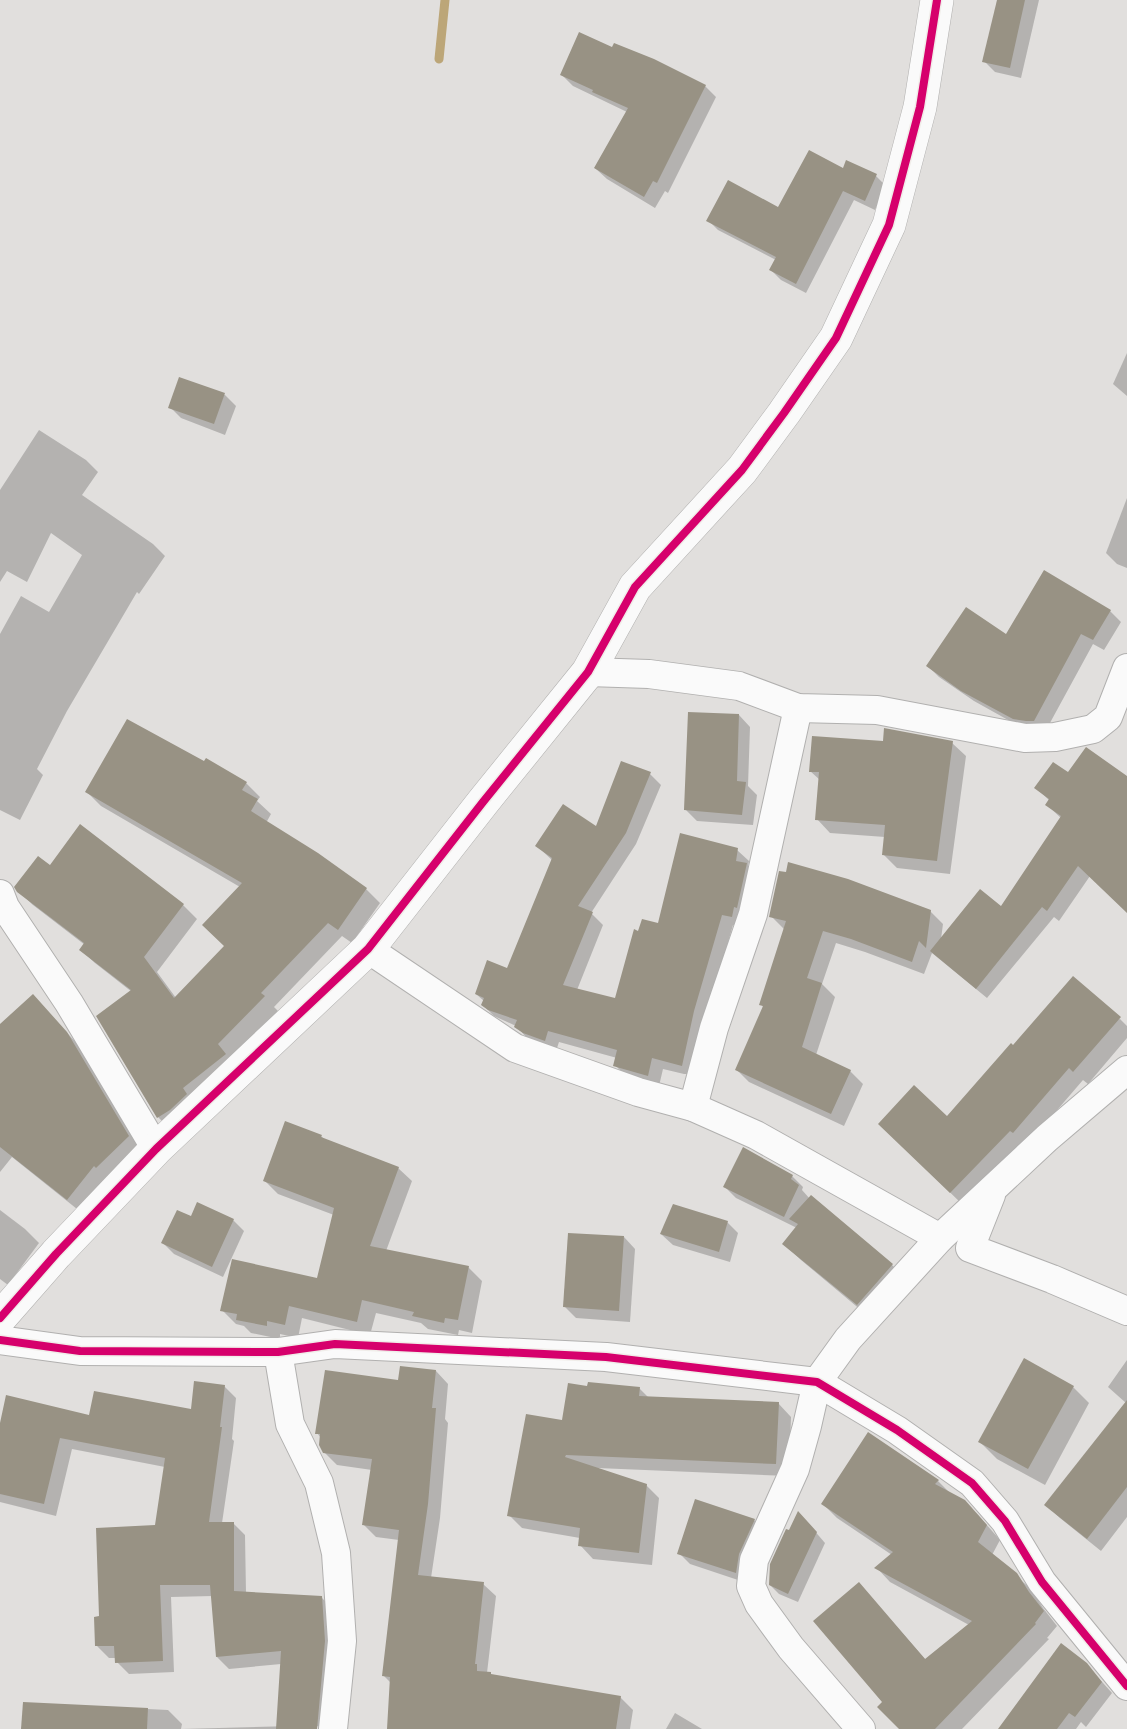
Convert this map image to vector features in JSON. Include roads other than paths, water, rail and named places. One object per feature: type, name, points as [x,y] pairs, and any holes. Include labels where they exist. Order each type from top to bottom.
[{"type":"street","points":[[0,1318],[56,1254],[156,1149],[368,949],[588,672],[635,587],[742,470],[784,413],[836,338],[889,225],[920,107],[937,0]]},
{"type":"street","points":[[588,672],[649,674],[739,686],[798,708],[877,710],[1025,738],[1055,737],[1094,729],[1108,717],[1127,668]]},
{"type":"street","points":[[693,1107],[714,1028],[753,914],[798,708]]},
{"type":"street","points":[[2,906],[69,1003],[156,1149]]},
{"type":"street","points":[[368,949],[515,1048],[638,1092],[693,1107],[756,1135],[940,1238]]},
{"type":"street","points":[[861,1729],[792,1648],[759,1604],[751,1586],[754,1560],[795,1469],[817,1382],[848,1339],[940,1238],[1047,1138],[1127,1070]]},
{"type":"street","points":[[994,1188],[970,1248],[1127,1311]]},
{"type":"street","points":[[0,1340],[80,1351],[278,1352],[335,1344],[606,1357],[817,1382],[897,1430],[972,1483],[1005,1521],[1042,1582],[1127,1686]]},
{"type":"street","points":[[278,1352],[290,1424],[319,1483],[336,1553],[342,1641],[333,1729]]},
{"type":"waterway","points":[[439,59],[445,0]]}]
